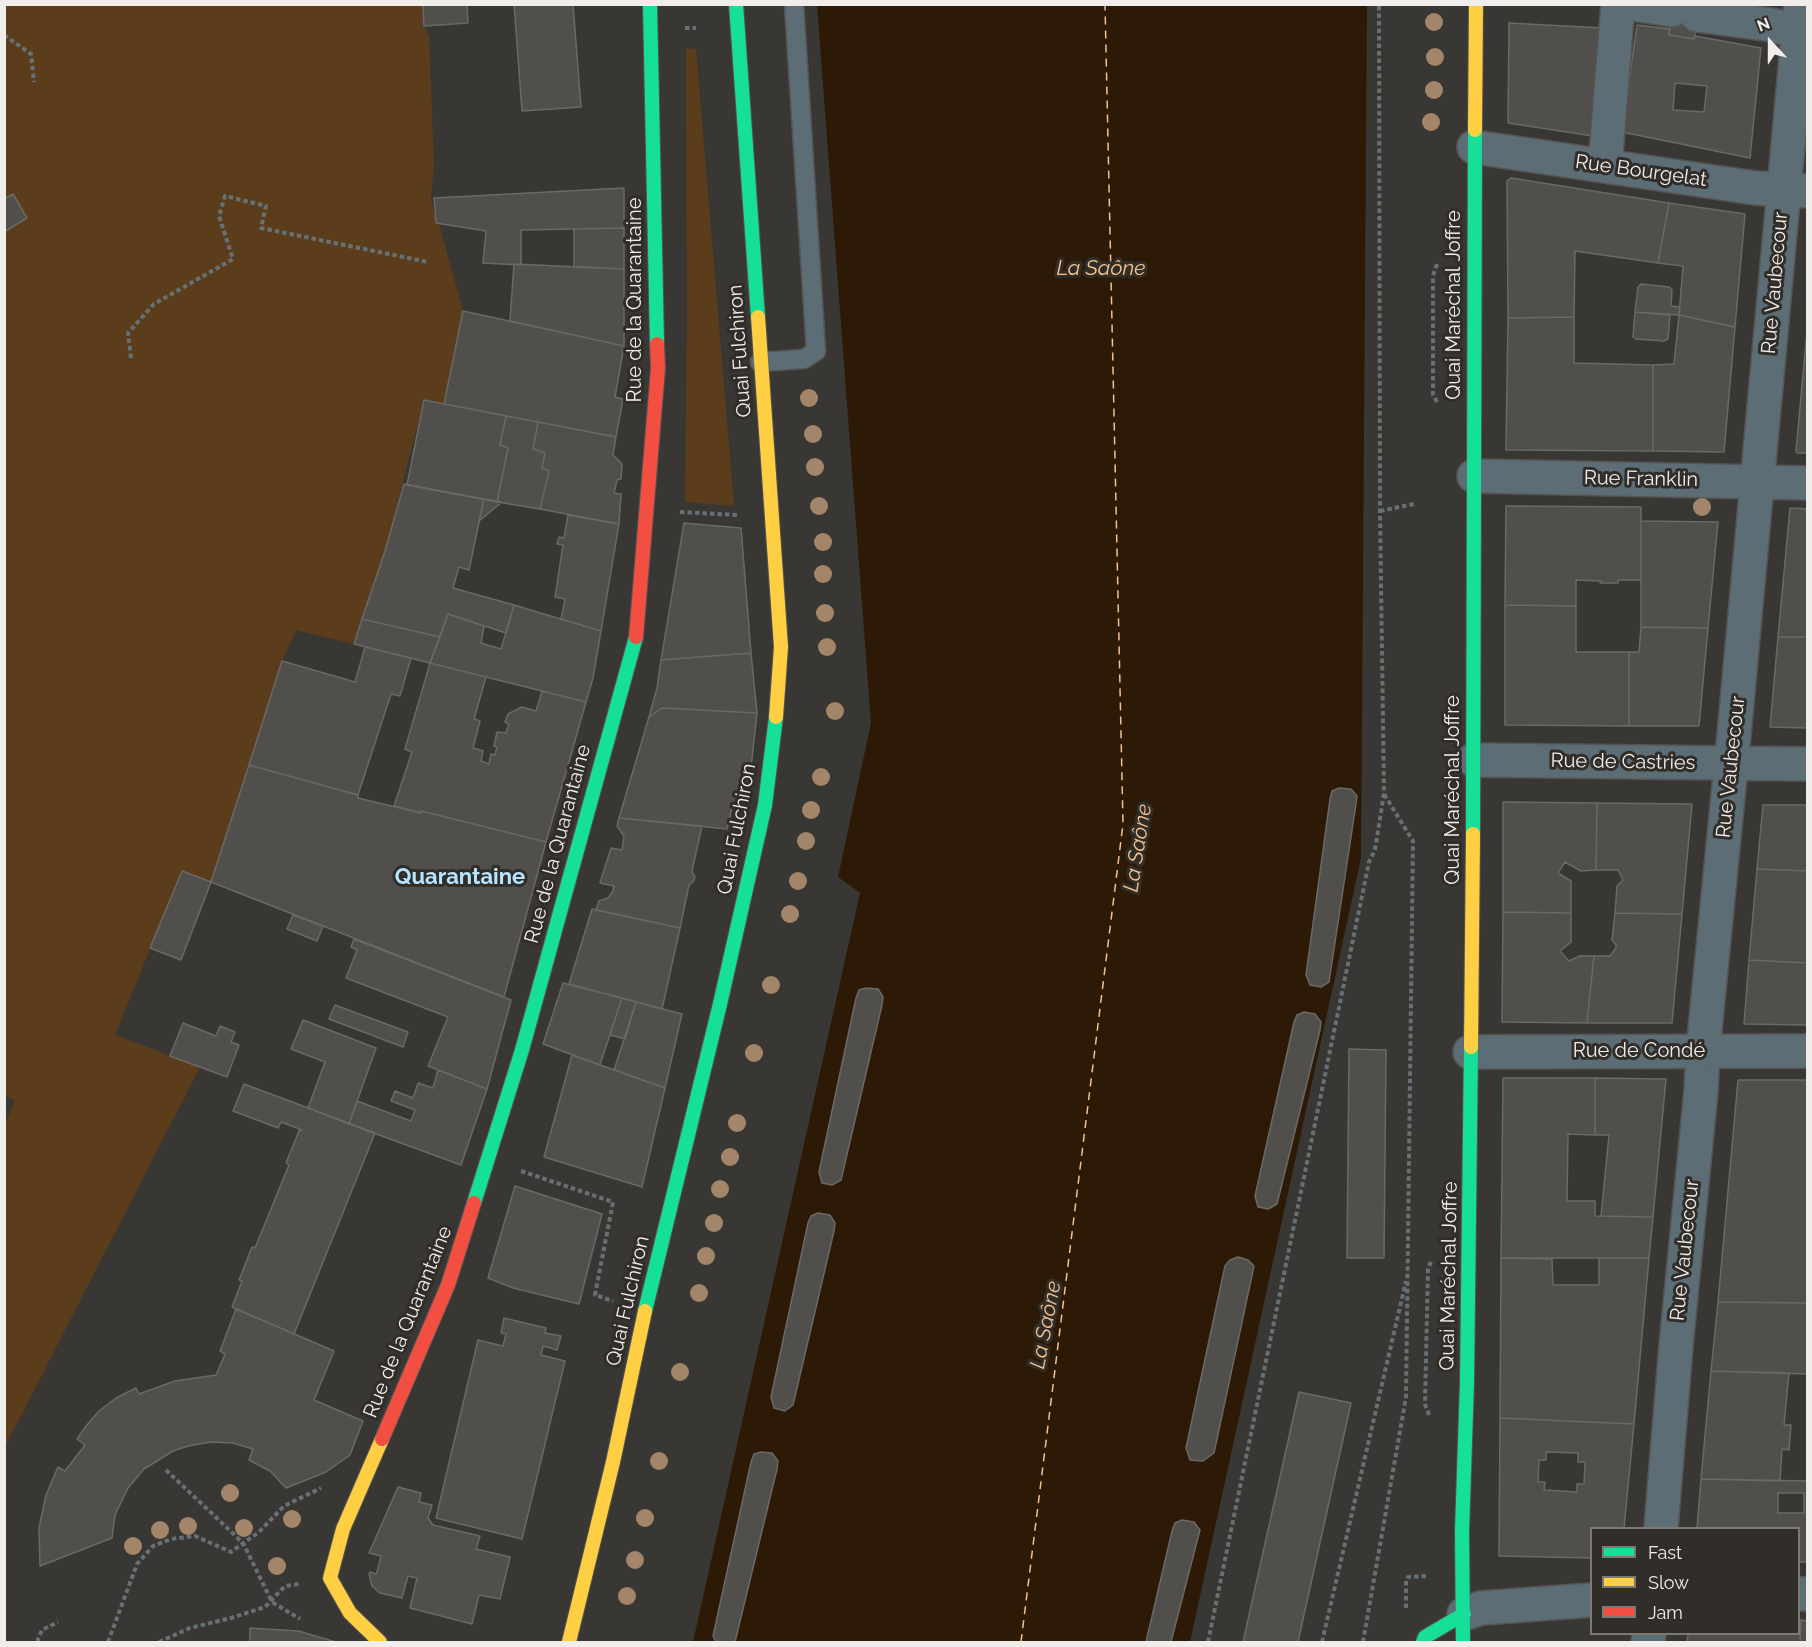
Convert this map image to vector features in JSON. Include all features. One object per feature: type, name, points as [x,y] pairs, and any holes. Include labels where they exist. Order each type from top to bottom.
[{"type":"main road","name":"Rue de la Quarantaine","points":[[380,1642],[350,1613],[330,1578],[343,1529],[448,1285],[489,1160],[525,1040],[636,637],[658,368],[650,4]]},
{"type":"main road","name":"Quai Fulchiron","points":[[569,1642],[613,1462],[645,1310],[720,1004],[765,805],[782,647],[735,4]]},
{"type":"main road","name":"Quai Maréchal Joffre","points":[[1464,1628],[1462,1577],[1467,1382],[1474,760],[1476,4]]},
{"type":"main road","points":[[1424,1642],[1425,1637],[1464,1628]]},
{"type":"street","points":[[1605,166],[1618,4]]},
{"type":"street","points":[[1633,4],[1772,25],[1802,24]]},
{"type":"street","name":"Rue Vaubecour","points":[[1660,1527],[1757,482],[1795,190],[1802,24]]},
{"type":"street","name":"Rue Bourgelat","points":[[1474,147],[1755,188],[1795,190]]},
{"type":"street","name":"Rue Franklin","points":[[1474,476],[1808,483]]},
{"type":"street","name":"Rue de Castries","points":[[1474,760],[1808,764]]},
{"type":"street","name":"Rue de Condé","points":[[1470,1052],[1808,1051]]},
{"type":"street","points":[[1464,1628],[1481,1608],[1590,1600]]},
{"type":"lane","points":[[760,362],[804,359],[816,351],[794,4]]},
{"type":"path","points":[[1208,1642],[1384,793],[1380,512],[1379,4]]},
{"type":"path","points":[[685,28],[696,28]]},
{"type":"path","points":[[4,35],[31,54],[34,82]]},
{"type":"path","points":[[131,358],[128,333],[154,304],[233,259],[219,216],[225,196],[266,206],[261,228],[428,262]]},
{"type":"path","points":[[1380,512],[1414,504]]},
{"type":"path","points":[[684,513],[712,514]]},
{"type":"path","points":[[1364,1642],[1406,1397],[1413,842],[1384,793]]},
{"type":"path","points":[[489,1160],[613,1202],[597,1281]]},
{"type":"path","points":[[1322,1642],[1408,1273]]},
{"type":"path","points":[[108,1642],[137,1564],[153,1546],[171,1539],[195,1536],[231,1552],[259,1532],[284,1506],[373,1462]]},
{"type":"path","points":[[166,1470],[243,1543],[272,1602],[300,1619]]},
{"type":"path","points":[[1406,1612],[1408,1577],[1462,1577]]},
{"type":"path","points":[[159,1642],[190,1628],[265,1607],[285,1586]]},
{"type":"path","points":[[38,1642],[42,1630],[58,1622]]},
{"type":"shaded area","points":[[4,5],[423,5],[424,26],[429,36],[434,165],[431,196],[436,223],[439,224],[463,311],[444,404],[424,401],[385,551],[354,644],[296,630],[282,661],[211,882],[182,871],[115,1035],[200,1067],[5,1447],[4,1127],[15,1100],[4,1095]]},
{"type":"shaded area","points":[[686,48],[696,50],[734,506],[685,502]]},
{"type":"water","name":"La Saône","points":[[817,5],[1367,5],[1361,858],[1190,1642],[693,1642],[860,893],[838,877],[871,723]]},
{"type":"building","points":[[423,4],[467,4],[468,23],[424,26]]},
{"type":"building","points":[[514,4],[573,4],[581,107],[522,111]]},
{"type":"building","points":[[1673,4],[1696,29],[1694,39],[1669,35]]},
{"type":"building","points":[[1509,23],[1603,28],[1593,136],[1508,123]]},
{"type":"building","points":[[1637,25],[1670,29],[1669,35],[1694,39],[1695,36],[1761,48],[1750,158],[1622,132]],"holes":[[[1675,83],[1707,86],[1704,112],[1673,110]]]},
{"type":"building","points":[[1511,178],[1669,203],[1658,263],[1575,251],[1574,317],[1508,318],[1507,181]]},
{"type":"building","points":[[624,188],[624,228],[521,230],[521,265],[483,263],[486,231],[436,223],[434,198]]},
{"type":"building","points":[[13,194],[27,218],[4,232],[4,199]]},
{"type":"building","points":[[1669,203],[1745,214],[1735,327],[1679,315],[1683,266],[1658,263]]},
{"type":"building","points":[[624,228],[624,269],[574,267],[574,229]]},
{"type":"building","points":[[514,264],[624,269],[624,346],[510,321]]},
{"type":"building","points":[[1641,284],[1669,287],[1672,290],[1671,306],[1680,307],[1679,315],[1635,312],[1638,287]]},
{"type":"building","points":[[463,311],[624,346],[615,397],[623,399],[616,437],[444,404]]},
{"type":"building","points":[[1635,312],[1670,315],[1668,339],[1664,341],[1633,337]]},
{"type":"building","points":[[1679,315],[1735,327],[1724,452],[1653,451],[1653,365],[1674,364]]},
{"type":"building","points":[[1574,317],[1574,363],[1653,365],[1653,451],[1506,450],[1508,318]]},
{"type":"building","points":[[1807,331],[1808,453],[1797,453],[1796,451]]},
{"type":"building","points":[[424,400],[506,416],[500,445],[508,448],[497,502],[407,485]]},
{"type":"building","points":[[506,416],[538,422],[533,449],[545,453],[542,468],[549,471],[540,509],[497,502],[508,448],[500,445]]},
{"type":"building","points":[[538,422],[616,437],[613,455],[622,464],[621,479],[617,480],[614,493],[621,494],[619,524],[540,509],[549,471],[542,468],[545,453],[533,449]]},
{"type":"building","points":[[404,484],[484,499],[469,570],[459,567],[453,588],[514,605],[506,633],[448,614],[440,637],[362,619]]},
{"type":"building","points":[[484,499],[502,502],[479,521]]},
{"type":"building","points":[[1506,506],[1641,507],[1641,580],[1600,583],[1601,581],[1576,580],[1576,606],[1505,605]]},
{"type":"building","points":[[1790,508],[1808,509],[1808,637],[1778,637]]},
{"type":"building","points":[[568,515],[619,524],[601,631],[561,619],[565,599],[555,597],[563,545],[557,544],[559,537],[564,538]]},
{"type":"building","points":[[1641,521],[1718,522],[1708,628],[1641,627]]},
{"type":"building","points":[[684,523],[741,528],[751,653],[661,660]]},
{"type":"building","points":[[514,605],[601,631],[593,678],[586,702],[430,663],[448,614],[484,626],[481,643],[501,649]]},
{"type":"building","points":[[1505,605],[1576,606],[1576,652],[1629,652],[1629,726],[1505,725]]},
{"type":"building","points":[[362,619],[440,637],[430,663],[354,644]]},
{"type":"building","points":[[1641,627],[1708,628],[1699,726],[1629,726],[1629,652],[1639,652]]},
{"type":"building","points":[[1778,637],[1808,637],[1808,728],[1770,727]]},
{"type":"building","points":[[365,647],[411,658],[400,696],[391,694],[358,795],[249,765],[282,661],[355,682]]},
{"type":"building","points":[[751,653],[757,713],[662,708],[649,717],[657,688],[661,660]]},
{"type":"building","points":[[430,663],[486,677],[474,719],[480,721],[473,748],[483,751],[481,761],[489,764],[491,754],[495,755],[497,747],[494,746],[497,732],[506,733],[509,724],[505,722],[508,714],[522,707],[536,711],[542,691],[586,702],[546,842],[394,806],[412,752],[405,749]]},
{"type":"building","points":[[662,708],[757,713],[747,804],[733,803],[727,829],[619,818],[649,717]]},
{"type":"building","points":[[249,765],[358,795],[358,798],[546,842],[504,997],[211,882]]},
{"type":"building","points":[[1339,788],[1351,789],[1357,796],[1329,982],[1321,987],[1310,985],[1306,975],[1330,799],[1332,791]]},
{"type":"building","points":[[1503,802],[1597,803],[1596,870],[1581,871],[1565,862],[1558,873],[1571,881],[1571,913],[1503,912]]},
{"type":"building","points":[[1597,803],[1692,804],[1682,914],[1615,913],[1617,886],[1623,880],[1618,870],[1596,870]]},
{"type":"building","points":[[1763,805],[1808,805],[1808,871],[1757,869]]},
{"type":"building","points":[[619,818],[702,826],[692,871],[695,877],[689,885],[680,928],[596,910],[599,901],[608,898],[613,891],[614,886],[600,883],[611,848],[622,850],[624,836],[617,826]]},
{"type":"building","points":[[1757,869],[1808,871],[1808,963],[1749,960]]},
{"type":"building","points":[[182,871],[211,882],[181,960],[150,948]]},
{"type":"building","points":[[592,909],[680,928],[662,1009],[569,984]]},
{"type":"building","points":[[1503,912],[1571,913],[1571,942],[1560,951],[1569,961],[1580,956],[1594,956],[1587,1023],[1502,1022]]},
{"type":"building","points":[[1615,913],[1682,914],[1672,1023],[1587,1023],[1594,956],[1610,956],[1616,948],[1612,940]]},
{"type":"building","points":[[293,915],[323,926],[317,941],[287,929]]},
{"type":"building","points":[[354,939],[511,1000],[487,1089],[428,1066],[448,1017],[346,978],[357,950],[351,947]]},
{"type":"building","points":[[1749,960],[1808,963],[1808,1025],[1744,1024]]},
{"type":"building","points":[[563,983],[622,998],[600,1065],[543,1044]]},
{"type":"building","points":[[878,989],[883,997],[882,1005],[841,1180],[832,1185],[822,1183],[819,1172],[856,998],[859,990]]},
{"type":"building","points":[[622,998],[636,1002],[625,1039],[610,1035]]},
{"type":"building","points":[[636,1002],[682,1014],[665,1088],[614,1070]]},
{"type":"building","points":[[335,1005],[408,1032],[403,1047],[329,1019]]},
{"type":"building","points":[[1304,1012],[1315,1014],[1321,1022],[1320,1030],[1277,1204],[1268,1209],[1258,1207],[1255,1196],[1294,1022],[1297,1015]]},
{"type":"building","points":[[303,1020],[376,1048],[349,1124],[308,1108],[325,1062],[291,1049]]},
{"type":"building","points":[[183,1023],[216,1036],[220,1026],[235,1032],[231,1042],[239,1045],[227,1077],[170,1056]]},
{"type":"building","points":[[1349,1049],[1386,1050],[1384,1258],[1347,1258]]},
{"type":"building","points":[[572,1055],[665,1088],[642,1187],[544,1157]]},
{"type":"building","points":[[438,1070],[487,1089],[461,1165],[349,1124],[357,1101],[411,1121],[415,1110],[391,1101],[395,1091],[413,1098],[418,1083],[433,1088]]},
{"type":"building","points":[[1503,1078],[1595,1078],[1595,1135],[1568,1134],[1567,1201],[1595,1201],[1595,1216],[1653,1217],[1649,1258],[1501,1258]]},
{"type":"building","points":[[1595,1078],[1666,1079],[1653,1217],[1601,1216],[1609,1135],[1595,1135]]},
{"type":"building","points":[[1738,1080],[1808,1080],[1808,1303],[1718,1302]]},
{"type":"building","points":[[244,1084],[375,1133],[294,1334],[232,1307],[242,1281],[239,1280],[252,1247],[255,1248],[289,1165],[286,1163],[299,1131],[302,1130],[281,1122],[278,1128],[233,1111]]},
{"type":"building","points":[[515,1186],[602,1214],[579,1304],[513,1288],[488,1278]]},
{"type":"building","points":[[818,1213],[830,1215],[835,1223],[834,1231],[793,1405],[785,1411],[774,1408],[771,1397],[808,1223],[811,1216]]},
{"type":"building","points":[[1238,1257],[1248,1260],[1254,1266],[1214,1453],[1203,1461],[1190,1460],[1186,1448],[1225,1266],[1230,1260]]},
{"type":"building","points":[[1501,1258],[1552,1259],[1553,1285],[1599,1285],[1599,1258],[1649,1258],[1634,1424],[1500,1418]]},
{"type":"building","points":[[1718,1302],[1808,1303],[1808,1374],[1711,1371]]},
{"type":"building","points":[[236,1309],[334,1351],[314,1400],[363,1421],[350,1455],[326,1472],[286,1488],[270,1471],[249,1460],[253,1449],[233,1443],[211,1442],[173,1451],[144,1469],[128,1488],[115,1515],[112,1538],[40,1566],[39,1528],[46,1495],[58,1467],[65,1471],[85,1445],[77,1439],[86,1426],[99,1411],[116,1398],[136,1388],[139,1394],[175,1381],[216,1375],[225,1354],[220,1351]]},
{"type":"building","points":[[504,1318],[546,1328],[545,1333],[561,1336],[557,1350],[543,1346],[541,1355],[565,1361],[522,1539],[436,1518],[478,1340],[503,1346],[506,1334],[501,1333]]},
{"type":"building","points":[[1711,1371],[1789,1373],[1784,1425],[1791,1425],[1789,1450],[1782,1449],[1780,1481],[1701,1479]]},
{"type":"building","points":[[1299,1392],[1351,1403],[1298,1642],[1243,1642]]},
{"type":"building","points":[[1500,1418],[1634,1424],[1624,1527],[1590,1527],[1590,1558],[1499,1556]],"holes":[[[1546,1452],[1578,1453],[1578,1462],[1585,1462],[1584,1484],[1577,1484],[1577,1492],[1544,1490],[1545,1482],[1538,1482],[1539,1460],[1546,1460]]]},
{"type":"building","points":[[772,1453],[778,1461],[777,1469],[735,1642],[716,1642],[713,1636],[751,1462],[754,1454]]},
{"type":"building","points":[[1701,1479],[1808,1481],[1808,1562],[1800,1562],[1800,1527],[1697,1527]],"holes":[[[1778,1493],[1804,1493],[1804,1513],[1778,1513]]]},
{"type":"building","points":[[398,1487],[421,1493],[419,1502],[432,1505],[428,1518],[433,1525],[480,1536],[476,1549],[510,1557],[500,1599],[479,1595],[472,1624],[410,1608],[417,1578],[408,1576],[402,1598],[380,1593],[372,1586],[369,1574],[370,1572],[376,1574],[381,1556],[369,1553]]},
{"type":"building","points":[[1182,1520],[1194,1522],[1200,1530],[1171,1642],[1146,1642],[1172,1531],[1175,1523]]},
{"type":"building","points":[[1801,1620],[1800,1642],[1687,1642],[1688,1635],[1800,1635]]},
{"type":"building","points":[[1801,1620],[1808,1621],[1808,1642],[1800,1642]]},
{"type":"building","points":[[250,1628],[298,1631],[336,1642],[250,1642]]},
{"type":"ferry route","points":[[1021,1642],[1123,824],[1105,4]]},
{"type":"traffic: fast","points":[[650,4],[657,344]]},
{"type":"traffic: fast","points":[[736,4],[758,317]]},
{"type":"traffic: fast","points":[[1473,834],[1475,130]]},
{"type":"traffic: fast","points":[[474,1203],[522,1050],[636,637]]},
{"type":"traffic: fast","points":[[645,1311],[720,1004],[765,805],[776,717]]},
{"type":"traffic: fast","points":[[1463,1642],[1462,1531],[1467,1382],[1471,1047]]},
{"type":"traffic: fast","points":[[1423,1642],[1425,1637],[1464,1614]]},
{"type":"traffic: slow","points":[[1475,130],[1476,4]]},
{"type":"traffic: slow","points":[[758,317],[781,647],[776,717]]},
{"type":"traffic: slow","points":[[1471,1047],[1473,834]]},
{"type":"traffic: slow","points":[[569,1642],[613,1462],[645,1311]]},
{"type":"traffic: slow","points":[[380,1642],[350,1613],[330,1578],[343,1529],[382,1439]]},
{"type":"traffic: jam","points":[[636,637],[658,368],[657,344]]},
{"type":"traffic: jam","points":[[382,1439],[448,1285],[474,1203]]},
{"type":"district","name":"Quarantaine","points":[[460,877]]}]
